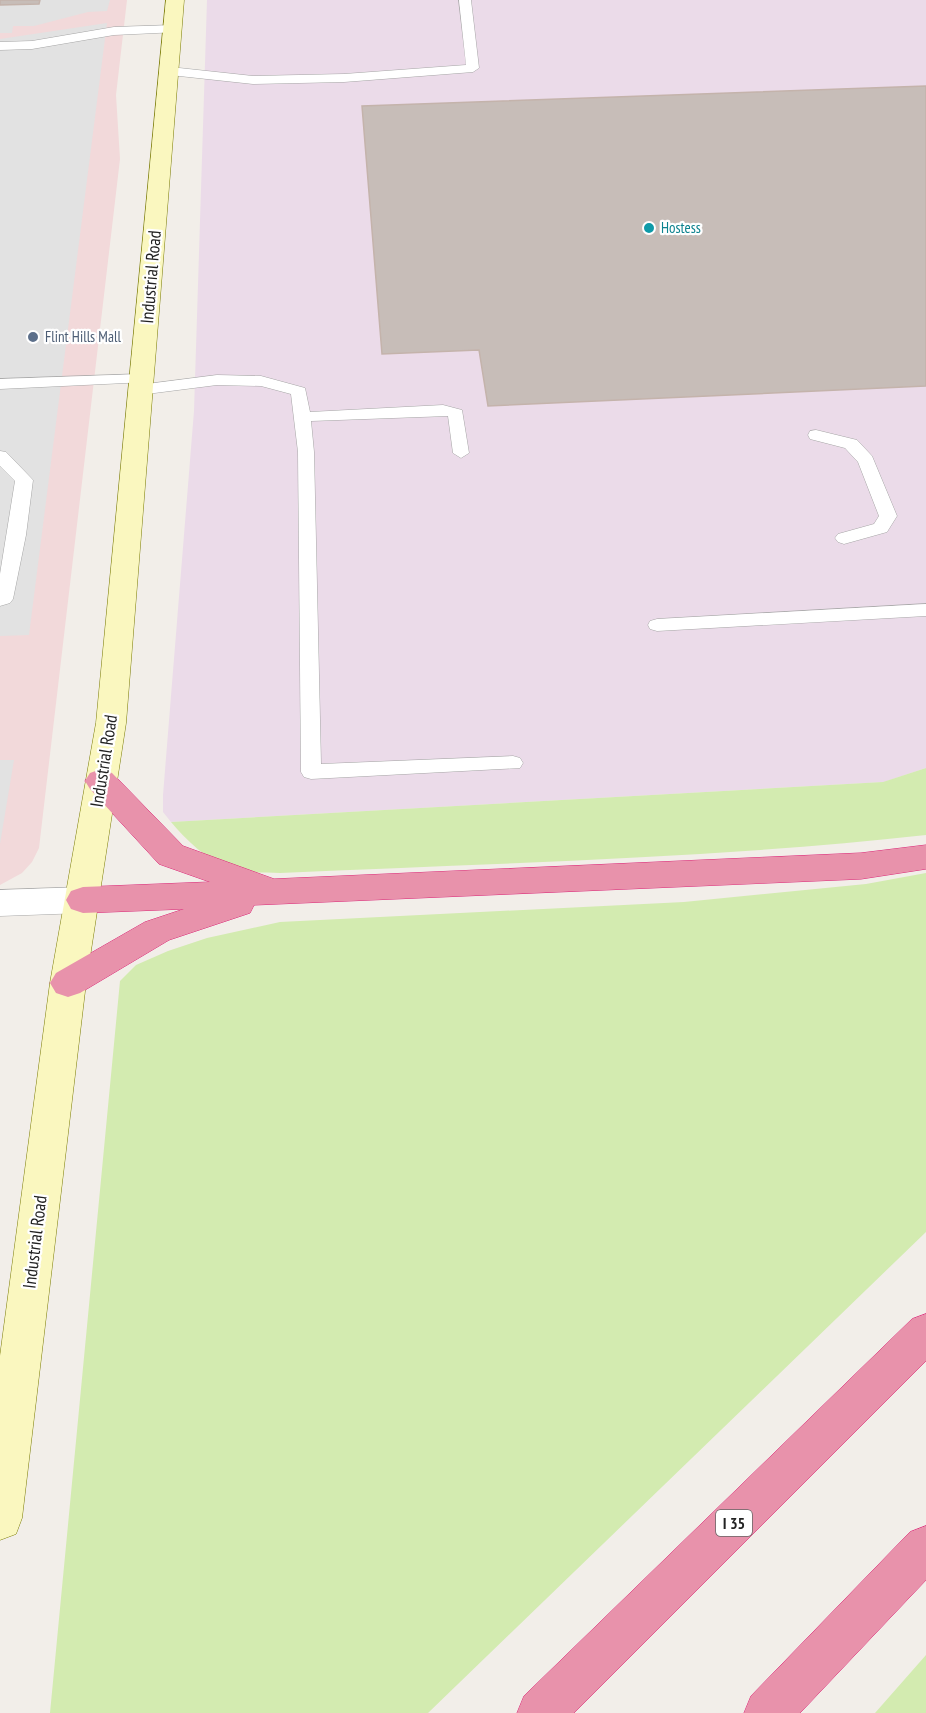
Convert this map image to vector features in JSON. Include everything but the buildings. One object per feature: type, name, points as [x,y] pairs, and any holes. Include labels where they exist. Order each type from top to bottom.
[{"type":"highway","points":[[101,781],[171,855],[277,892]]},
{"type":"highway","points":[[82,900],[861,866],[926,857]]},
{"type":"highway","points":[[68,983],[158,931],[277,892]]},
{"type":"highway","name":"I 35","points":[[541,1713],[926,1333]]},
{"type":"highway","points":[[768,1713],[926,1548]]},
{"type":"main road","name":"Industrial Road","points":[[0,1518],[68,983],[111,723],[174,15]]},
{"type":"street","points":[[0,903],[82,900]]},
{"type":"lane","points":[[170,71],[254,80],[344,78],[474,68],[465,0]]},
{"type":"lane","points":[[0,46],[32,45],[114,31],[174,15]]},
{"type":"lane","points":[[0,384],[261,381],[299,391],[306,452],[311,772],[513,763]]},
{"type":"lane","points":[[302,417],[443,410],[456,413],[461,453]]},
{"type":"lane","points":[[816,435],[851,444],[866,460],[888,516],[881,528],[843,538]]},
{"type":"lane","points":[[0,456],[24,480],[17,535],[4,599],[0,600]]},
{"type":"lane","points":[[657,625],[926,610]]},
{"type":"shaded area","name":"Flint Hills Mall","points":[[0,0],[127,0],[116,95],[120,159],[39,848],[32,862],[22,873],[0,885]]},
{"type":"shaded area","points":[[40,0],[110,0],[107,11],[88,12],[34,26],[13,26],[12,33],[0,33],[0,5]]},
{"type":"shaded area","points":[[207,0],[926,0],[926,768],[884,782],[171,822],[163,812],[163,795],[194,411]]},
{"type":"shaded area","name":"Flint Hills Mall","points":[[107,23],[29,635],[0,636],[0,39]]},
{"type":"shaded area","points":[[0,760],[14,760],[0,844]]},
{"type":"green space","points":[[926,768],[926,835],[765,850],[522,863],[280,873],[254,872],[235,870],[212,860],[171,822],[883,782]]},
{"type":"green space","points":[[926,873],[926,1232],[428,1713],[50,1713],[120,981],[136,965],[207,938],[280,922],[684,902],[866,884]]},
{"type":"green space","points":[[926,1655],[926,1713],[875,1713]]},
{"type":"place","name":"Hostess","points":[[649,228]]},
{"type":"place","name":"Flint Hills Mall","points":[[33,337]]}]
